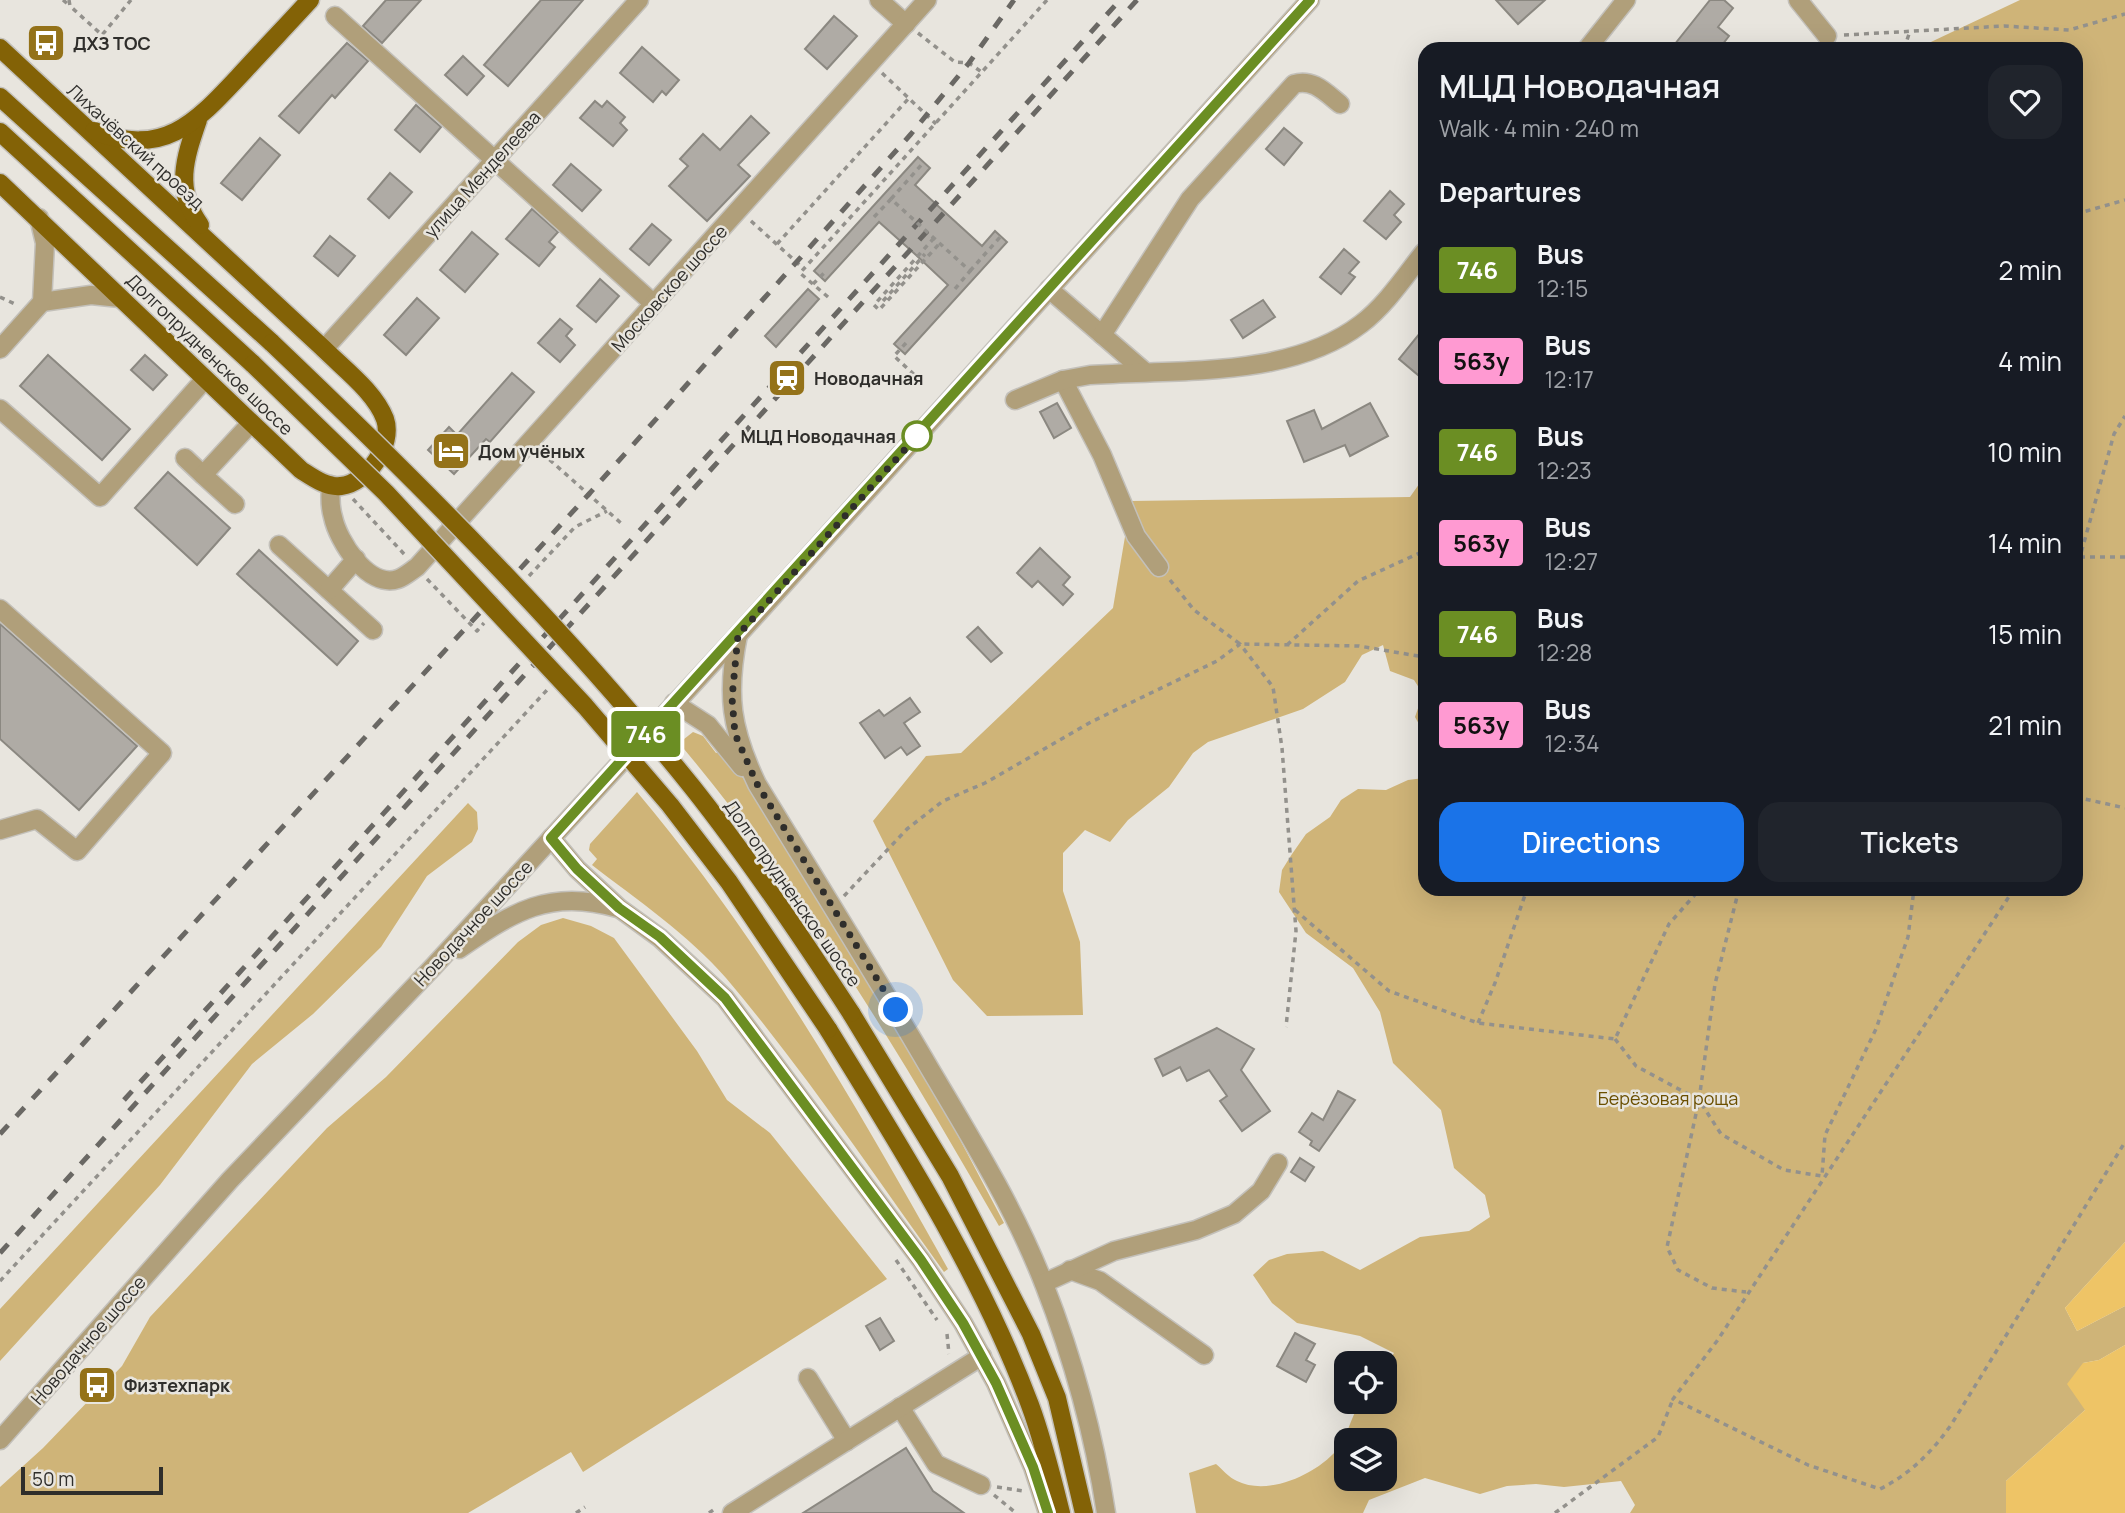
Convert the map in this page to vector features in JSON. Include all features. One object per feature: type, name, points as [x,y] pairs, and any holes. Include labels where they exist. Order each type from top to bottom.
[{"type":"main road","points":[[84,127],[112,138],[147,141],[198,120],[310,0]]},
{"type":"main road","name":"Лихачёвский проезд","points":[[0,48],[214,245]]},
{"type":"main road","name":"Долгопрудненское шоссе","points":[[0,97],[272,343],[488,558],[615,697],[692,788],[751,866],[851,1013],[950,1176],[990,1249],[1031,1334],[1057,1398],[1084,1513]]},
{"type":"main road","points":[[198,120],[182,177],[184,196],[193,215],[214,245],[324,349],[373,400],[386,421],[386,442],[379,457],[357,480],[342,486],[331,485]]},
{"type":"main road","name":"Долгопрудненское шоссе","points":[[0,132],[253,364],[386,493],[585,706],[670,805],[729,882],[828,1028],[926,1190],[1005,1345],[1031,1407],[1061,1513]]},
{"type":"main road","name":"Долгопрудненское шоссе","points":[[0,183],[301,470],[331,485]]},
{"type":"street","name":"улица Менделеева","points":[[324,349],[639,0]]},
{"type":"street","points":[[879,0],[906,24]]},
{"type":"street","name":"Московское шоссе","points":[[356,559],[372,575],[387,580],[398,579],[416,567],[927,0]]},
{"type":"street","name":"Новодачное шоссе","points":[[0,1440],[230,1180],[433,967],[738,635],[1310,0]]},
{"type":"street","points":[[1593,42],[1626,0]]},
{"type":"street","points":[[1798,0],[1827,36]]},
{"type":"street","points":[[335,16],[654,304]]},
{"type":"street","points":[[1102,335],[1190,199],[1294,84],[1304,81],[1315,85],[1340,104]]},
{"type":"street","points":[[0,349],[42,302],[45,243],[39,218]]},
{"type":"street","points":[[1015,400],[1063,380],[1143,371],[1266,364],[1297,358],[1322,347],[1362,323],[1383,303],[1418,259]]},
{"type":"street","points":[[1049,289],[1143,371]]},
{"type":"street","points":[[42,302],[91,295],[120,298]]},
{"type":"street","points":[[0,409],[100,497],[205,379]]},
{"type":"street","points":[[1063,380],[1102,455],[1136,536],[1159,567]]},
{"type":"street","points":[[203,475],[251,423]]},
{"type":"street","points":[[185,458],[235,504]]},
{"type":"street","points":[[329,590],[356,559],[342,540],[333,519],[331,485]]},
{"type":"street","points":[[278,545],[373,630]]},
{"type":"street","points":[[0,610],[162,754],[77,851],[37,819],[0,830]]},
{"type":"street","points":[[738,635],[732,718],[741,751],[757,784],[962,1122],[1005,1200],[1044,1283],[1083,1402],[1098,1459],[1106,1513]]},
{"type":"street","points":[[674,703],[708,725],[757,784]]},
{"type":"street","points":[[551,838],[577,869],[619,908],[660,937],[725,998],[921,1260],[982,1356],[1013,1419],[1048,1513]]},
{"type":"street","points":[[433,967],[487,930],[530,908],[559,900],[587,899],[619,908]]},
{"type":"street","points":[[1044,1283],[1114,1251],[1196,1230],[1234,1214],[1261,1191],[1278,1163]]},
{"type":"street","points":[[1070,1270],[1100,1282],[1204,1355]]},
{"type":"street","points":[[745,1510],[847,1441],[982,1356]]},
{"type":"street","points":[[808,1378],[847,1441]]},
{"type":"street","points":[[900,1408],[936,1464],[981,1485]]},
{"type":"path","points":[[63,0],[102,34],[132,1]]},
{"type":"path","points":[[69,0],[70,6]]},
{"type":"path","points":[[828,298],[800,273],[1047,0]]},
{"type":"path","points":[[1827,36],[2004,26],[2069,30],[2125,15]]},
{"type":"path","points":[[906,24],[955,62],[969,63],[983,73]]},
{"type":"path","points":[[1906,42],[1911,30]]},
{"type":"path","points":[[871,63],[936,124]]},
{"type":"path","points":[[777,244],[909,98]]},
{"type":"path","points":[[874,217],[924,162]]},
{"type":"path","points":[[891,199],[971,271]]},
{"type":"path","points":[[2083,212],[2125,200]]},
{"type":"path","points":[[739,210],[804,269]]},
{"type":"path","points":[[954,290],[1001,236]]},
{"type":"path","points":[[934,238],[925,254],[879,310],[874,305],[925,254],[940,243]]},
{"type":"path","points":[[883,301],[925,254]]},
{"type":"path","points":[[813,284],[825,272]]},
{"type":"path","points":[[0,297],[15,304]]},
{"type":"path","points":[[906,343],[894,356],[920,380]]},
{"type":"path","points":[[2083,541],[2114,434],[2125,416]]},
{"type":"path","points":[[530,442],[622,524]]},
{"type":"path","points":[[520,585],[575,527],[607,511]]},
{"type":"path","points":[[1286,647],[1359,581],[1418,554]]},
{"type":"path","points":[[2083,558],[2125,557]]},
{"type":"path","points":[[1159,567],[1194,610],[1240,645],[1257,663],[1273,687],[1282,748],[1296,932],[1286,1027]]},
{"type":"path","points":[[840,899],[907,829],[943,801],[985,783],[1091,722],[1217,662],[1240,645],[1359,646],[1418,656]]},
{"type":"path","points":[[0,1280],[551,686]]},
{"type":"path","points":[[2083,799],[2125,808]]},
{"type":"path","points":[[1478,1023],[1495,983],[1525,896]]},
{"type":"path","points":[[1615,1039],[1669,924],[1694,896]]},
{"type":"path","points":[[1737,896],[1715,984],[1699,1100],[1667,1247],[1678,1270],[1712,1288],[1748,1292]]},
{"type":"path","points":[[1822,1177],[1825,1135],[1876,1028],[1908,937],[1913,896]]},
{"type":"path","points":[[1555,1513],[1658,1437],[1673,1399],[1717,1341],[1822,1177],[2009,896]]},
{"type":"path","points":[[1294,909],[1389,991],[1478,1023],[1615,1039],[1636,1066],[1699,1100],[1721,1134],[1784,1170],[1822,1177]]},
{"type":"path","points":[[1673,1399],[1808,1465],[1880,1489],[1902,1478],[1934,1450],[1951,1425],[2125,1142]]},
{"type":"path","points":[[981,1485],[1027,1491]]},
{"type":"path","points":[[981,1485],[1016,1513]]},
{"type":"path","points":[[576,1513],[586,1507]]},
{"type":"green space","name":"Берёзовая роща","points":[[2020,0],[2125,0],[2125,1242],[2065,1308],[2077,1331],[2125,1306],[2125,1345],[2099,1360],[2083,1363],[2085,1410],[2006,1481],[2006,1513],[1630,1513],[1635,1505],[1621,1481],[1564,1487],[1536,1484],[1507,1486],[1480,1494],[1425,1478],[1397,1489],[1397,1428],[1348,1428],[1355,1414],[1397,1414],[1397,1351],[1390,1351],[1360,1336],[1297,1323],[1272,1303],[1253,1275],[1269,1260],[1287,1254],[1323,1251],[1360,1270],[1420,1237],[1469,1231],[1490,1217],[1485,1195],[1454,1168],[1441,1110],[1393,1063],[1380,1012],[1353,968],[1306,933],[1279,892],[1282,870],[1292,854],[1306,834],[1330,817],[1341,800],[1358,789],[1386,790],[1408,780],[1418,779],[1418,896],[2083,896],[2083,42],[1931,42]]},
{"type":"green space","points":[[1418,486],[1418,686],[1414,680],[1390,671],[1383,645],[1362,655],[1345,682],[1303,709],[1208,742],[1193,753],[1169,787],[1128,820],[1110,842],[1085,830],[1063,853],[1063,891],[1080,942],[1083,1015],[987,1016],[953,980],[873,821],[926,756],[961,753],[1113,608],[1131,501],[1410,497]]},
{"type":"green space","points":[[693,732],[703,736],[716,753],[724,750],[757,799],[947,1115],[1004,1223],[999,1226],[850,977],[809,916],[768,857],[679,743]]},
{"type":"green space","points":[[637,792],[724,905],[804,1023],[948,1269],[944,1272],[810,1085],[726,978],[679,933],[592,865],[597,859],[589,850],[590,844]]},
{"type":"green space","points":[[468,803],[477,812],[478,829],[472,842],[427,876],[381,947],[313,1014],[252,1064],[160,1185],[0,1361],[0,1309]]},
{"type":"green space","points":[[563,918],[591,926],[614,938],[697,1051],[727,1100],[770,1133],[887,1279],[583,1472],[571,1452],[468,1513],[0,1513],[0,1487],[43,1448],[122,1366],[150,1317],[327,1128],[386,1077],[518,942],[541,925]]},
{"type":"green space","name":"Берёзовая роща","points":[[1334,1453],[1334,1491],[1392,1491],[1369,1500],[1363,1513],[1196,1513],[1189,1473],[1216,1464],[1234,1480],[1264,1486],[1293,1480]]},
{"type":"shaded area","points":[[2125,1242],[2125,1306],[2077,1331],[2065,1308]]},
{"type":"shaded area","points":[[2125,1345],[2125,1513],[2006,1513],[2006,1481],[2085,1410],[2067,1384],[2083,1363],[2099,1360]]},
{"type":"building","points":[[386,0],[421,0],[382,43],[363,26]]},
{"type":"building","points":[[541,0],[583,0],[508,86],[484,65]]},
{"type":"building","points":[[1496,0],[1545,0],[1518,24]]},
{"type":"building","points":[[1710,0],[1724,0],[1733,8],[1718,27],[1729,36],[1724,42],[1677,42]]},
{"type":"building","points":[[834,16],[857,36],[827,69],[805,49]]},
{"type":"building","points":[[347,43],[368,61],[335,98],[332,95],[299,133],[279,116]]},
{"type":"building","points":[[642,47],[679,80],[666,95],[662,91],[653,102],[620,73]]},
{"type":"building","points":[[463,56],[484,76],[467,95],[445,75]]},
{"type":"building","points":[[595,101],[602,107],[607,101],[625,117],[620,123],[627,130],[613,146],[580,118]]},
{"type":"building","points":[[416,105],[441,127],[420,152],[395,130]]},
{"type":"building","points":[[751,116],[769,133],[738,165],[750,176],[707,221],[669,186],[688,166],[680,159],[703,134],[720,150]]},
{"type":"building","points":[[1284,128],[1302,143],[1284,165],[1266,149]]},
{"type":"building","points":[[260,138],[280,155],[242,200],[221,183]]},
{"type":"building","points":[[918,157],[930,168],[915,185],[982,246],[995,231],[1007,242],[905,354],[894,344],[948,285],[916,255],[879,222],[825,281],[814,271]]},
{"type":"building","points":[[571,164],[601,190],[582,211],[553,185]]},
{"type":"building","points":[[390,173],[412,192],[389,218],[368,199]]},
{"type":"building","points":[[1390,191],[1404,204],[1394,215],[1401,222],[1386,239],[1364,221]]},
{"type":"building","points":[[532,209],[558,232],[549,242],[555,247],[539,266],[506,239]]},
{"type":"building","points":[[652,224],[671,240],[649,265],[630,249]]},
{"type":"building","points":[[472,232],[498,254],[465,292],[440,270]]},
{"type":"building","points":[[330,236],[355,256],[338,276],[314,256]]},
{"type":"building","points":[[1344,249],[1359,262],[1349,273],[1355,277],[1341,294],[1320,277]]},
{"type":"building","points":[[600,279],[619,296],[596,322],[577,306]]},
{"type":"building","points":[[808,289],[819,299],[776,347],[765,336]]},
{"type":"building","points":[[417,298],[439,318],[406,355],[384,335]]},
{"type":"building","points":[[1263,300],[1275,317],[1243,338],[1231,320]]},
{"type":"building","points":[[560,319],[572,329],[566,336],[575,345],[560,362],[538,343]]},
{"type":"building","points":[[1418,335],[1418,375],[1399,359]]},
{"type":"building","points":[[48,355],[130,429],[102,460],[20,386]]},
{"type":"building","points":[[145,355],[167,375],[153,390],[131,370]]},
{"type":"building","points":[[512,373],[534,392],[490,442],[486,439],[454,474],[428,450],[449,427],[457,435]]},
{"type":"building","points":[[1057,403],[1071,428],[1054,438],[1040,412]]},
{"type":"building","points":[[1370,403],[1388,436],[1350,456],[1345,445],[1304,462],[1287,421],[1314,410],[1322,429]]},
{"type":"building","points":[[168,472],[230,528],[197,565],[135,508]]},
{"type":"building","points":[[1040,548],[1070,577],[1063,585],[1073,594],[1063,605],[1038,581],[1032,587],[1017,573]]},
{"type":"building","points":[[259,550],[358,641],[337,665],[237,574]]},
{"type":"building","points":[[0,624],[137,746],[79,810],[0,739]]},
{"type":"building","points":[[978,627],[1002,653],[991,662],[967,637]]},
{"type":"building","points":[[910,698],[920,712],[904,723],[920,746],[907,755],[901,747],[885,758],[860,723],[879,710],[884,716]]},
{"type":"building","points":[[1217,1028],[1254,1049],[1241,1070],[1270,1111],[1242,1131],[1220,1101],[1227,1096],[1209,1070],[1187,1081],[1180,1067],[1163,1076],[1155,1059]]},
{"type":"building","points":[[1338,1091],[1355,1100],[1319,1151],[1310,1145],[1312,1141],[1299,1132],[1312,1113],[1323,1120]]},
{"type":"building","points":[[1300,1158],[1314,1167],[1305,1181],[1291,1172]]},
{"type":"building","points":[[880,1318],[894,1341],[880,1350],[866,1326]]},
{"type":"building","points":[[1295,1333],[1315,1344],[1306,1360],[1315,1365],[1306,1382],[1277,1366]]},
{"type":"building","points":[[906,1448],[933,1491],[964,1513],[803,1513]]},
{"type":"railway","points":[[0,1134],[589,494],[911,134],[969,63],[1014,0]]},
{"type":"railway","points":[[124,1100],[1120,0]]},
{"type":"railway","points":[[0,1253],[1137,0]]},
{"type":"bus line","name":"746","points":[[1048,1513],[1033,1467],[996,1383],[963,1323],[921,1260],[725,998],[660,937],[619,908],[577,869],[551,838],[1310,0]]},
{"type":"place","name":"ДХЗ ТОС","points":[[46,43]]},
{"type":"place","name":"Новодачная","points":[[787,378]]},
{"type":"place","name":"МЦД Новодачная","points":[[917,436]]},
{"type":"place","name":"Дом учёных","points":[[451,451]]},
{"type":"place","name":"Физтехпарк","points":[[97,1385]]},
{"type":"route","points":[[896,1010],[757,784],[735,734],[732,698],[734,652],[738,635],[917,436]]}]
